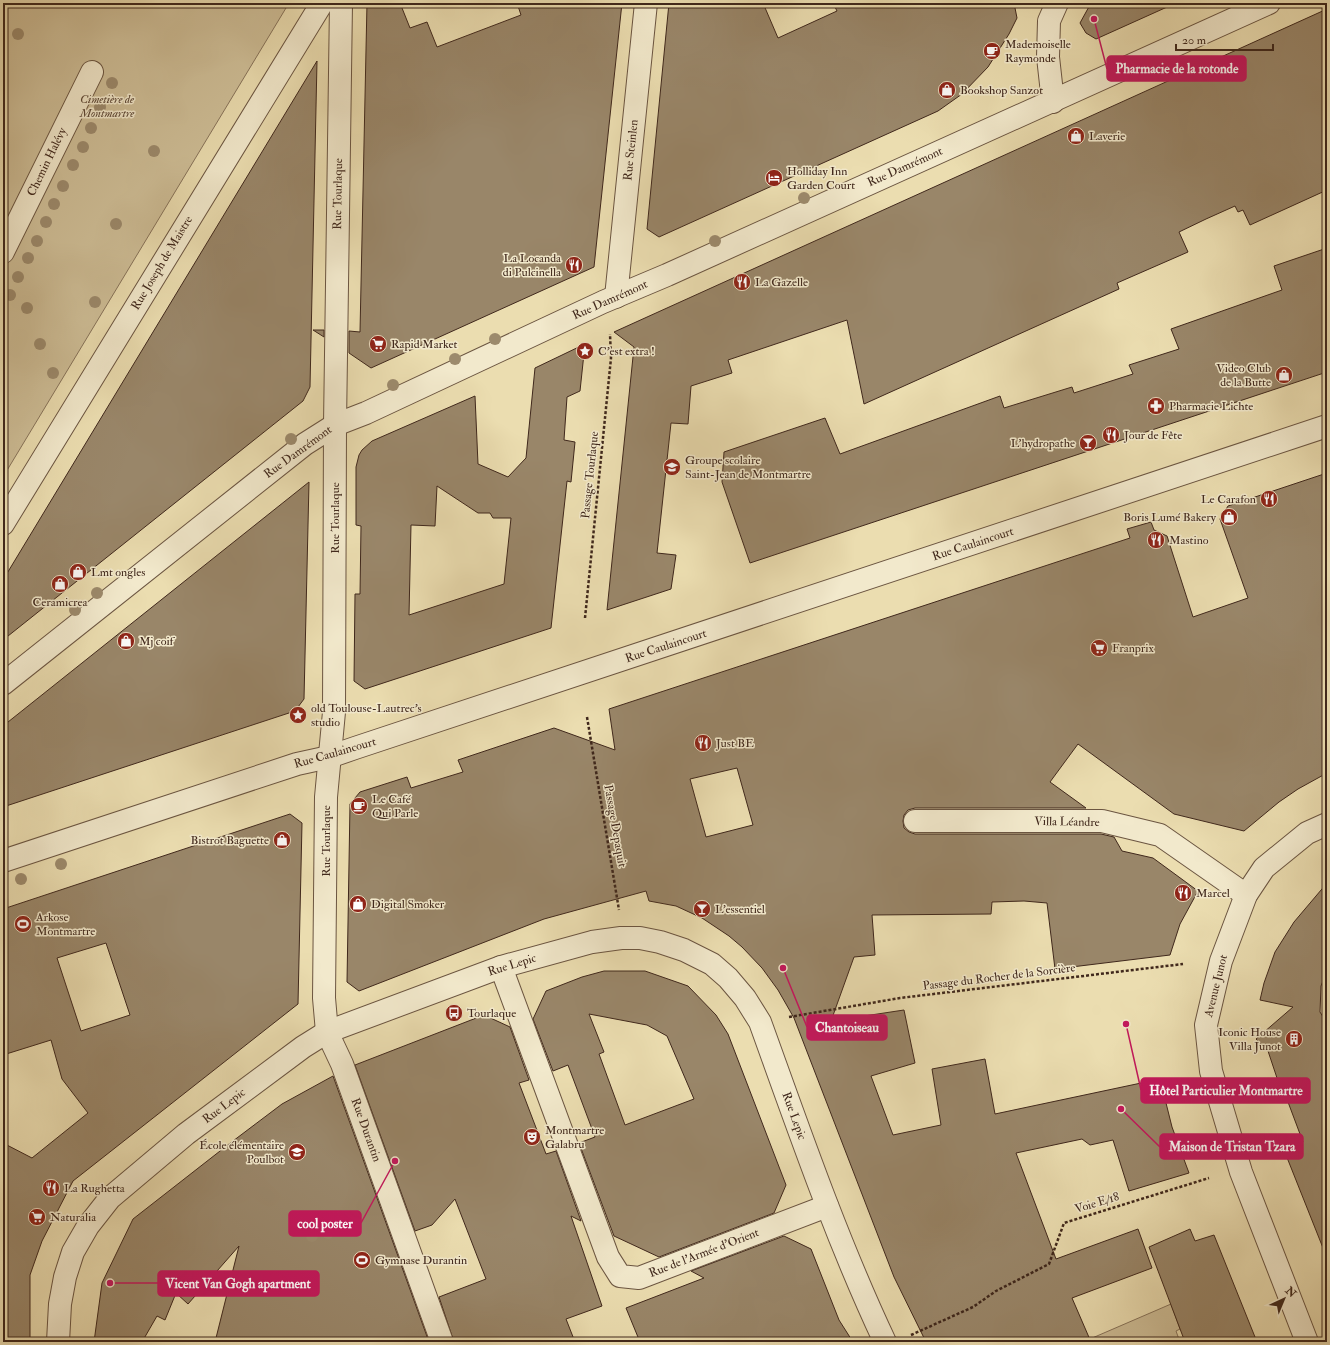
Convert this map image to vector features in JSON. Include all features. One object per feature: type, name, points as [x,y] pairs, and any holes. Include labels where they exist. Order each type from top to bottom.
[{"type":"street","name":"Rue Joseph de Maistre","points":[[3,524],[322,3]]},
{"type":"street","name":"Rue Tourlaque","points":[[327,1032],[324,998],[326,797],[334,712],[335,425],[341,3]]},
{"type":"street","name":"Rue Steinlen","points":[[616,296],[646,3]]},
{"type":"street","points":[[1053,102],[1048,57],[1048,21],[1057,3]]},
{"type":"street","name":"Rue Damrémont","points":[[3,684],[305,444],[335,425],[366,413],[616,296],[1053,102],[1269,3]]},
{"type":"street","name":"Chemin Halévy","points":[[3,252],[92,72]]},
{"type":"street","name":"Rue Caulaincourt","points":[[3,861],[297,764],[329,756],[1229,460],[1327,426]]},
{"type":"street","name":"Villa Léandre","points":[[915,821],[1102,821],[1160,835],[1246,895]]},
{"type":"street","name":"Avenue Junot","points":[[1307,1342],[1241,1172],[1211,1070],[1206,1025],[1221,961],[1246,895],[1264,868],[1307,833],[1327,824]]},
{"type":"street","name":"Rue Lepic","points":[[58,1342],[60,1304],[65,1277],[73,1252],[88,1226],[110,1198],[198,1125],[303,1047],[327,1032],[501,967],[592,942],[622,938],[640,938],[660,942],[684,950],[712,964],[728,978],[745,998],[760,1022],[827,1206],[871,1313],[885,1342]]},
{"type":"street","name":"Rue de l'Armée d'Orient","points":[[501,967],[608,1257],[620,1276],[639,1278],[827,1206]]},
{"type":"street","name":"Rue Durantin","points":[[327,1032],[342,1064],[442,1342]]},
{"type":"path","name":"Passage Tourlaque","points":[[585,618],[611,358],[610,334]]},
{"type":"path","name":"Passage Depaquit","points":[[587,717],[619,901],[622,938]]},
{"type":"path","name":"Passage du Rocher de la Sorcière","points":[[817,1013],[900,998],[1183,964]]},
{"type":"path","name":"Voie E/18","points":[[907,1337],[973,1307],[996,1291],[1049,1264],[1064,1223],[1209,1178]]},
{"type":"green space","name":"Cimetière de Montmartre","points":[[3,3],[289,3],[3,477]]},
{"type":"green space","points":[[1171,1304],[1180,1329],[1176,1331],[1180,1342],[1083,1342]]},
{"type":"building","points":[[367,3],[400,3],[410,28],[427,22],[437,47],[521,15],[517,3],[622,3],[594,267],[371,368],[349,353],[349,331],[360,332]]},
{"type":"building","points":[[669,3],[763,3],[778,38],[837,11],[833,3],[1014,3],[1017,18],[1009,34],[988,67],[962,94],[938,111],[659,237],[647,229]]},
{"type":"building","points":[[1091,3],[1176,3],[1096,39],[1086,33],[1080,23]]},
{"type":"building","points":[[1327,9],[1327,190],[1250,225],[1243,210],[1238,212],[1235,206],[1206,219],[1179,232],[1188,252],[1117,283],[1119,289],[864,404],[847,320],[728,360],[732,373],[691,386],[688,424],[671,423],[657,553],[676,555],[671,589],[607,610],[634,347],[614,332]]},
{"type":"building","points":[[317,61],[310,387],[303,401],[3,640],[3,580]]},
{"type":"building","points":[[1327,248],[1327,372],[750,563],[722,482],[724,452],[825,418],[840,454],[1000,396],[1004,408],[1072,387],[1074,393],[1133,374],[1129,365],[1179,349],[1171,329],[1282,290],[1274,266]]},
{"type":"building","points":[[313,330],[324,330],[324,337]]},
{"type":"building","points":[[585,344],[580,391],[567,397],[564,440],[575,442],[571,482],[567,481],[551,628],[365,689],[354,681],[355,594],[360,594],[361,526],[356,525],[356,467],[359,455],[362,450],[372,441],[475,396],[478,464],[508,477],[526,458],[535,368]],"holes":[[[437,486],[478,513],[490,513],[493,518],[511,518],[504,584],[409,615],[411,525],[435,526]]]},
{"type":"building","points":[[1327,473],[1327,773],[1298,789],[1279,802],[1244,831],[1174,814],[1078,744],[1050,782],[1086,808],[915,808],[908,810],[904,815],[904,828],[915,834],[1101,834],[1114,837],[1122,851],[1153,858],[1198,891],[1180,924],[1170,955],[1055,969],[1047,903],[1024,901],[992,902],[991,914],[872,915],[875,955],[854,957],[831,1021],[904,1010],[915,1063],[871,1076],[893,1135],[941,1125],[932,1069],[985,1059],[995,1114],[1160,1079],[1172,1127],[1189,1173],[1129,1191],[1113,1140],[1090,1145],[1082,1139],[1016,1153],[1056,1259],[1138,1229],[1152,1268],[1072,1298],[1091,1342],[926,1342],[894,1277],[794,1018],[778,990],[762,968],[729,936],[702,918],[676,906],[649,901],[646,891],[544,919],[359,991],[347,982],[350,804],[360,792],[407,777],[411,788],[463,772],[458,760],[554,728],[615,750],[609,709],[1130,538],[1127,529],[1151,522],[1154,530],[1167,536],[1193,617],[1248,598],[1220,519],[1228,506]],"holes":[[[737,768],[753,825],[706,837],[690,779]]]},
{"type":"building","points":[[309,482],[304,699],[295,711],[3,807],[3,726]]},
{"type":"building","points":[[290,814],[302,823],[298,1004],[73,1181],[42,1241],[30,1275],[30,1342],[3,1342],[5,1266],[3,1266],[3,1143],[32,1158],[88,1113],[62,1079],[51,1040],[3,1055],[3,909]],"holes":[[[106,943],[130,1015],[81,1031],[57,958]]]},
{"type":"building","points":[[1327,883],[1327,971],[1321,986],[1320,1012],[1327,1023],[1327,1253],[1325,1253],[1284,1150],[1303,1142],[1282,1086],[1280,1087],[1268,1051],[1256,1039],[1293,1007],[1260,1000],[1264,983],[1275,952],[1294,922]]},
{"type":"building","points":[[604,971],[645,971],[688,986],[716,1015],[728,1034],[786,1185],[774,1213],[659,1257],[614,1236],[579,1143],[595,1137],[568,1065],[553,1071],[533,1019],[546,991],[582,977]],"holes":[[[589,1014],[647,1025],[667,1036],[694,1099],[625,1125],[599,1054],[604,1052]]]},
{"type":"building","points":[[484,1015],[510,1027],[529,1080],[519,1083],[546,1154],[556,1151],[581,1221],[571,1216],[602,1306],[566,1319],[575,1342],[454,1342],[439,1297],[486,1279],[455,1199],[432,1225],[415,1231],[355,1065]]},
{"type":"building","points":[[333,1076],[429,1342],[215,1342],[239,1246],[188,1304],[176,1293],[165,1320],[157,1316],[142,1342],[94,1342],[102,1283],[133,1219],[282,1104]]},
{"type":"building","points":[[1190,1229],[1195,1241],[1214,1235],[1257,1342],[1185,1342],[1149,1247]]},
{"type":"building","points":[[784,1236],[811,1249],[839,1320],[853,1342],[640,1342],[626,1308],[704,1278],[691,1271]]},
{"type":"place","name":"Pharmacie de la rotonde","points":[[1094,19]]},
{"type":"place","name":"Mademoiselle Raymonde","points":[[992,51]]},
{"type":"place","name":"Bookshop Sanzot","points":[[947,90]]},
{"type":"place","name":"Laverie","points":[[1076,136]]},
{"type":"place","name":"Holliday Inn Garden Court","points":[[774,178]]},
{"type":"place","name":"La Locanda di Pulcinella","points":[[574,265]]},
{"type":"place","name":"La Gazelle","points":[[742,282]]},
{"type":"place","name":"Rapid Market","points":[[378,344]]},
{"type":"place","name":"C'est extra !","points":[[585,351]]},
{"type":"place","name":"Video Club de la Butte","points":[[1284,375]]},
{"type":"place","name":"Pharmacie Lichte","points":[[1156,406]]},
{"type":"place","name":"Jour de Fête","points":[[1111,435]]},
{"type":"place","name":"L'hydropathe","points":[[1088,443]]},
{"type":"place","name":"Groupe scolaire Saint-Jean de Montmartre","points":[[672,467]]},
{"type":"place","name":"Le Carafon","points":[[1269,499]]},
{"type":"place","name":"Boris Lumé Bakery","points":[[1229,517]]},
{"type":"place","name":"Mastino","points":[[1156,540]]},
{"type":"place","name":"Lmt ongles","points":[[78,572]]},
{"type":"place","name":"Ceramicrea","points":[[60,584]]},
{"type":"place","name":"Mj coif","points":[[126,641]]},
{"type":"place","name":"Franprix","points":[[1099,648]]},
{"type":"place","name":"old Toulouse-Lautrec's studio","points":[[298,715]]},
{"type":"place","name":"Just BE","points":[[703,743]]},
{"type":"place","name":"Le Café Qui Parle","points":[[359,806]]},
{"type":"place","name":"Bistrot Baguette","points":[[282,840]]},
{"type":"place","name":"Marcel","points":[[1183,893]]},
{"type":"place","name":"Digital Smoker","points":[[358,904]]},
{"type":"place","name":"L'essentiel","points":[[702,909]]},
{"type":"place","name":"Arkose Montmartre","points":[[23,924]]},
{"type":"place","name":"Chantoiseau","points":[[783,968]]},
{"type":"place","name":"Tourlaque","points":[[454,1013]]},
{"type":"place","name":"Hôtel Particulier Montmartre","points":[[1126,1024]]},
{"type":"place","name":"Iconic House Villa Junot","points":[[1294,1039]]},
{"type":"place","name":"Maison de Tristan Tzara","points":[[1121,1109]]},
{"type":"place","name":"Montmartre Galabru","points":[[532,1137]]},
{"type":"place","name":"École élémentaire Poulbot","points":[[297,1152]]},
{"type":"place","name":"cool poster","points":[[395,1161]]},
{"type":"place","name":"La Rughetta","points":[[51,1188]]},
{"type":"place","name":"Naturalia","points":[[37,1217]]},
{"type":"place","name":"Gymnase Durantin","points":[[362,1260]]},
{"type":"place","name":"Vicent Van Gogh apartment","points":[[110,1283]]}]
